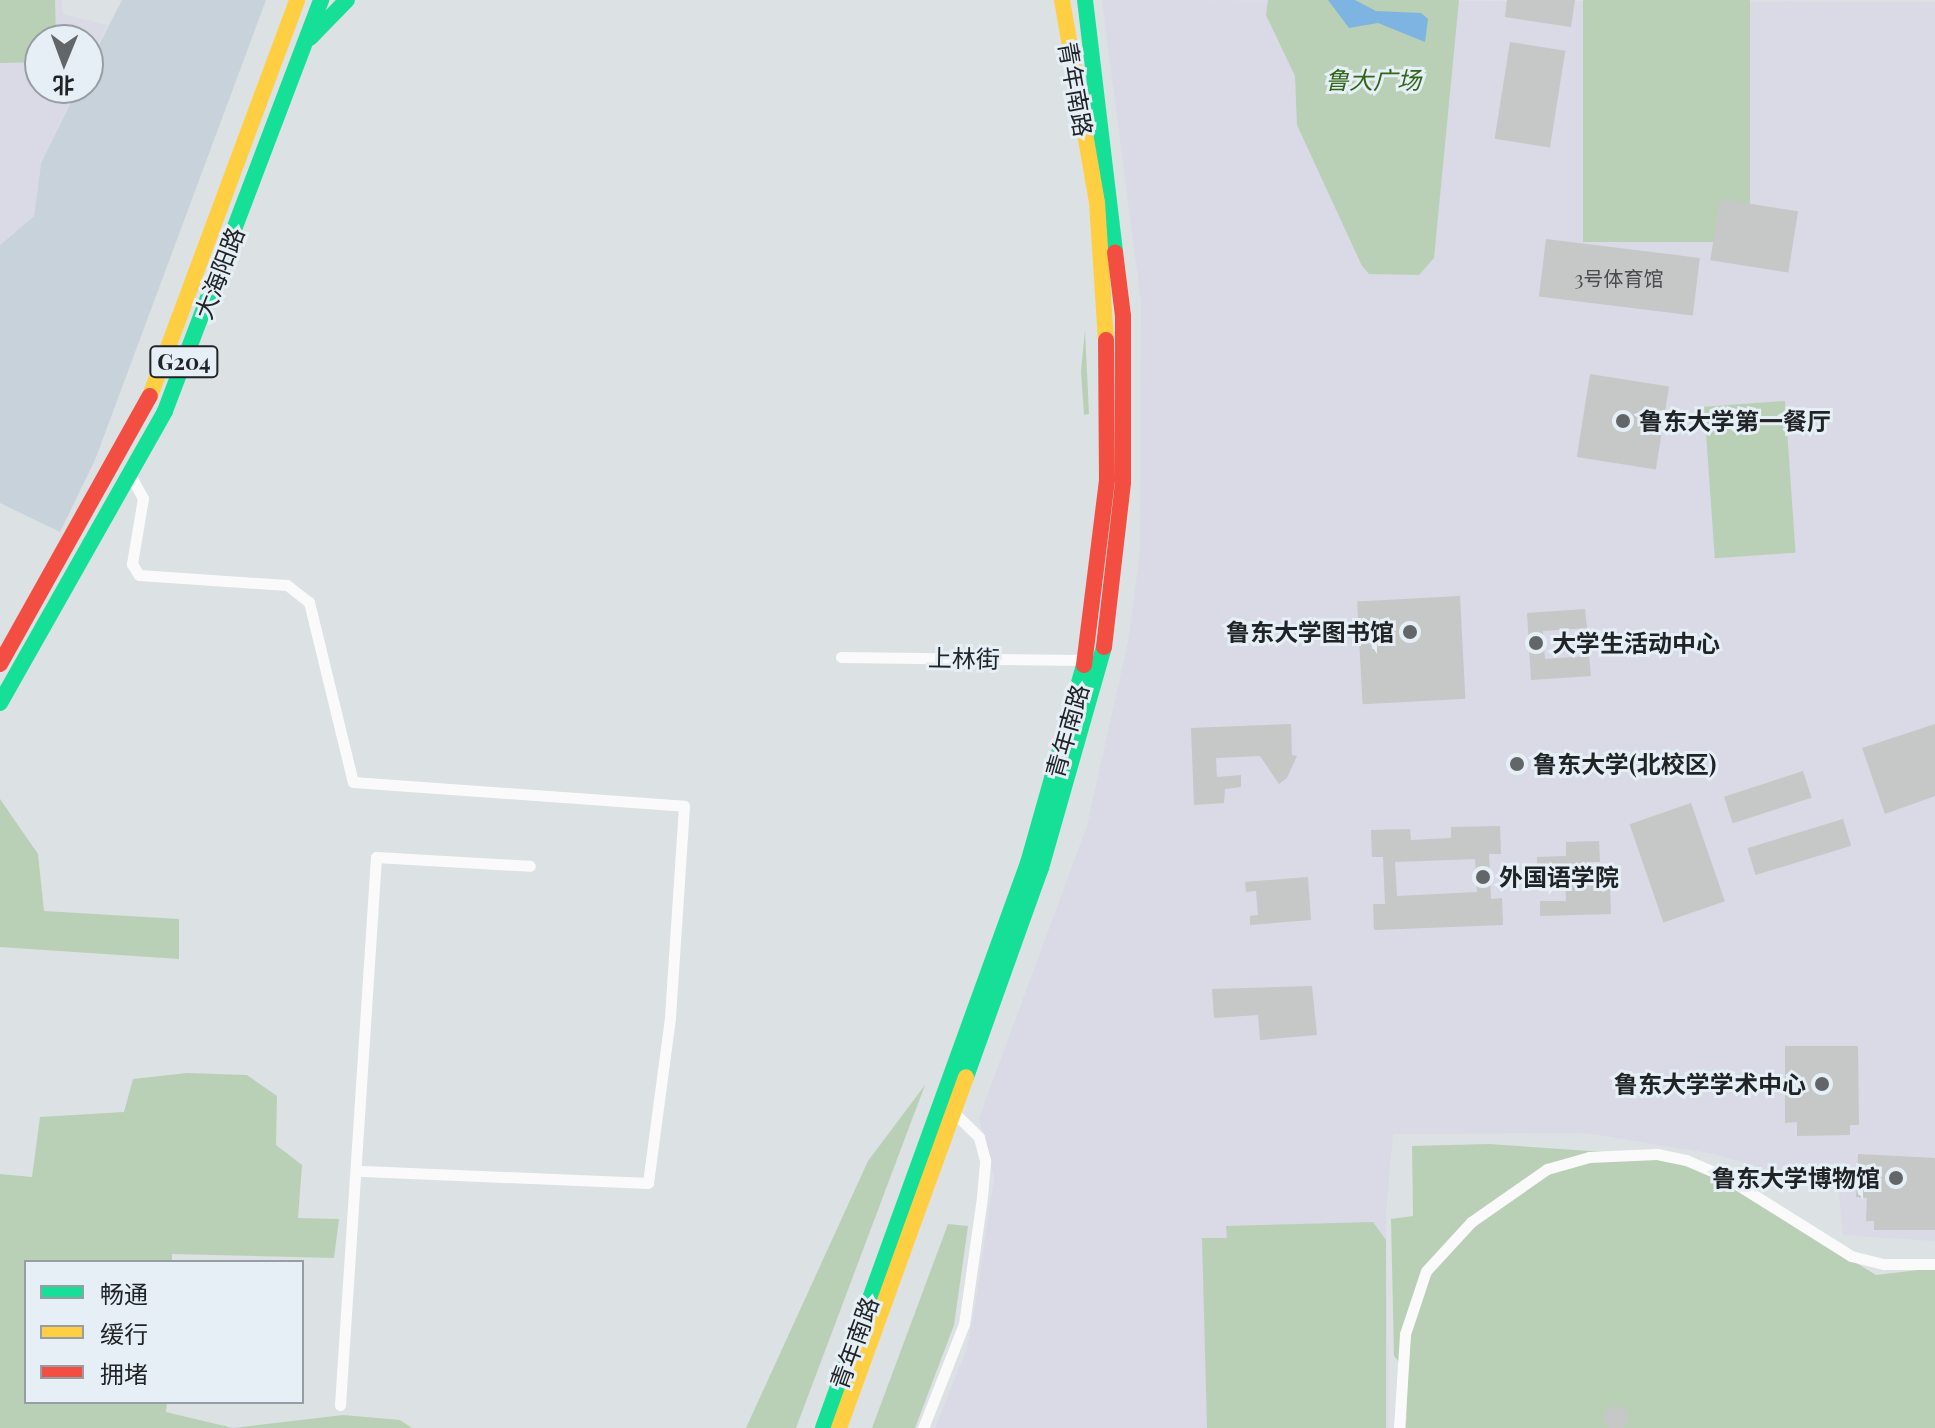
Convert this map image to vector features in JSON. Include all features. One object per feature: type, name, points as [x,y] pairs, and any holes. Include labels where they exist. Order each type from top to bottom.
[{"type":"main road","name":"大海阳路","points":[[0,664],[117,466],[175,334],[297,0]]},
{"type":"main road","name":"大海阳路","points":[[0,703],[133,476],[165,411],[310,38],[321,0]]},
{"type":"main road","points":[[310,38],[347,0]]},
{"type":"main road","name":"青年南路","points":[[823,1428],[1028,863],[1086,660],[1107,480],[1106,318],[1097,202],[1062,0]]},
{"type":"main road","name":"青年南路","points":[[839,1428],[956,1115],[1091,709],[1115,564],[1123,482],[1123,316],[1085,0]]},
{"type":"street","points":[[117,466],[133,476],[143,498],[132,564],[139,575],[287,585],[309,602],[353,782],[684,806],[670,1018],[648,1183],[357,1171]]},
{"type":"street","name":"上林街","points":[[841,657],[1086,660]]},
{"type":"street","points":[[340,1405],[376,857],[530,866]]},
{"type":"street","points":[[923,1428],[964,1324],[982,1197],[985,1160],[979,1137],[956,1115]]},
{"type":"street","points":[[1399,1428],[1405,1334],[1426,1271],[1471,1222],[1547,1169],[1589,1157],[1657,1154],[1686,1160],[1722,1175],[1851,1256],[1870,1263],[1935,1264]]},
{"type":"shaded area","points":[[0,0],[62,0],[63,14],[103,24],[24,24],[24,104],[70,104],[41,163],[34,216],[0,245]]},
{"type":"shaded area","points":[[122,0],[266,0],[95,460],[60,532],[0,503],[0,245],[34,216],[41,163],[70,104],[104,104],[104,35]]},
{"type":"shaded area","name":"鲁东大学(北校区)","points":[[1102,0],[1935,2],[1935,1241],[1843,1235],[1837,1172],[1782,1174],[1715,1154],[1586,1133],[1393,1134],[1386,1212],[1388,1428],[935,1428],[967,1349],[994,1178],[979,1118],[1087,826],[1128,642],[1140,552],[1141,302]]},
{"type":"green space","points":[[0,0],[55,0],[56,24],[24,24],[24,62],[0,63]]},
{"type":"green space","name":"鲁大广场","points":[[1268,0],[1459,0],[1434,258],[1419,275],[1369,274],[1362,266],[1297,125],[1295,76],[1266,15]]},
{"type":"green space","points":[[1583,0],[1750,0],[1750,242],[1583,242]]},
{"type":"green space","points":[[1085,330],[1089,414],[1084,415],[1081,371]]},
{"type":"green space","points":[[1785,401],[1796,553],[1715,558],[1704,407]]},
{"type":"green space","points":[[0,799],[38,854],[44,911],[179,919],[179,959],[0,947]]},
{"type":"green space","points":[[187,1073],[247,1075],[277,1096],[276,1145],[302,1165],[298,1218],[339,1219],[334,1258],[172,1254],[172,1260],[24,1260],[24,1404],[167,1404],[166,1412],[233,1428],[0,1428],[0,1174],[32,1177],[40,1117],[124,1112],[133,1079]]},
{"type":"green space","points":[[925,1085],[796,1428],[746,1428],[868,1161]]},
{"type":"green space","points":[[1489,1144],[1663,1156],[1724,1182],[1876,1275],[1935,1268],[1935,1428],[1406,1428],[1408,1372],[1394,1356],[1391,1219],[1413,1216],[1412,1146]]},
{"type":"green space","points":[[1373,1222],[1386,1240],[1386,1428],[1207,1428],[1202,1238],[1227,1238],[1226,1226]]},
{"type":"green space","points":[[948,1224],[968,1226],[954,1325],[915,1428],[872,1428]]},
{"type":"green space","points":[[343,1415],[400,1420],[412,1428],[233,1428]]},
{"type":"water","points":[[1328,0],[1355,0],[1376,11],[1421,13],[1428,19],[1425,42],[1378,23],[1349,28]]},
{"type":"building","points":[[1507,0],[1575,0],[1571,27],[1505,17]]},
{"type":"building","points":[[1510,42],[1565,51],[1550,148],[1495,139]]},
{"type":"building","points":[[1720,199],[1798,211],[1788,273],[1710,260]]},
{"type":"building","points":[[1546,239],[1700,258],[1693,315],[1539,297]]},
{"type":"building","name":"鲁东大学第一餐厅","points":[[1590,374],[1669,387],[1656,469],[1577,457]]},
{"type":"building","name":"鲁东大学图书馆","points":[[1460,596],[1465,699],[1363,704],[1357,601]]},
{"type":"building","name":"大学生活动中心","points":[[1585,609],[1587,628],[1543,631],[1545,659],[1589,656],[1591,676],[1531,680],[1527,613]]},
{"type":"building","points":[[1291,724],[1292,755],[1297,756],[1287,778],[1279,784],[1260,756],[1216,758],[1217,777],[1241,775],[1241,787],[1225,789],[1224,803],[1194,805],[1191,728]]},
{"type":"building","points":[[1935,724],[1935,796],[1885,814],[1862,748]]},
{"type":"building","points":[[1803,771],[1812,798],[1733,823],[1724,797]]},
{"type":"building","points":[[1691,803],[1725,901],[1663,922],[1630,824]]},
{"type":"building","points":[[1843,819],[1851,846],[1756,875],[1747,848]]},
{"type":"building","name":"外国语学院","points":[[1500,826],[1501,854],[1489,854],[1491,899],[1502,898],[1503,925],[1374,930],[1373,904],[1385,904],[1383,857],[1372,857],[1371,830],[1410,829],[1411,840],[1451,838],[1451,827]],"holes":[[[1475,859],[1477,892],[1397,896],[1395,862]]]},
{"type":"building","points":[[1599,841],[1600,862],[1588,862],[1589,886],[1610,885],[1611,914],[1540,916],[1540,901],[1566,901],[1565,876],[1537,877],[1537,857],[1566,856],[1566,842]]},
{"type":"building","points":[[1308,877],[1311,920],[1250,925],[1250,916],[1258,915],[1256,891],[1246,892],[1245,882]]},
{"type":"building","points":[[1312,986],[1317,1035],[1260,1040],[1258,1015],[1214,1018],[1212,989]]},
{"type":"building","name":"鲁东大学学术中心","points":[[1785,1046],[1858,1046],[1859,1125],[1850,1125],[1850,1135],[1797,1136],[1797,1122],[1785,1123]]},
{"type":"building","name":"鲁东大学博物馆","points":[[1858,1154],[1935,1158],[1935,1230],[1874,1230],[1874,1221],[1866,1221],[1867,1198],[1856,1197]]},
{"type":"building","points":[[1611,1407],[1621,1407],[1627,1413],[1627,1423],[1621,1429],[1611,1429],[1605,1423],[1605,1413]]},
{"type":"traffic: fast","points":[[0,703],[165,411],[321,0]]},
{"type":"traffic: fast","points":[[310,38],[347,0]]},
{"type":"traffic: fast","points":[[1085,0],[1115,252]]},
{"type":"traffic: fast","points":[[966,1077],[1041,868],[1104,647]]},
{"type":"traffic: fast","points":[[823,1428],[1028,863],[1084,665]]},
{"type":"traffic: slow","points":[[150,396],[297,0]]},
{"type":"traffic: slow","points":[[1062,0],[1097,202],[1106,340]]},
{"type":"traffic: slow","points":[[839,1428],[966,1077]]},
{"type":"traffic: jam","points":[[1104,647],[1123,482],[1123,316],[1115,252]]},
{"type":"traffic: jam","points":[[1084,665],[1107,480],[1106,340]]},
{"type":"traffic: jam","points":[[0,664],[150,396]]},
{"type":"place","name":"鲁东大学第一餐厅","points":[[1623,421]]},
{"type":"place","name":"鲁东大学图书馆","points":[[1410,632]]},
{"type":"place","name":"大学生活动中心","points":[[1536,643]]},
{"type":"place","name":"鲁东大学(北校区)","points":[[1517,764]]},
{"type":"place","name":"外国语学院","points":[[1483,877]]},
{"type":"place","name":"鲁东大学学术中心","points":[[1822,1084]]},
{"type":"place","name":"鲁东大学博物馆","points":[[1896,1178]]}]
